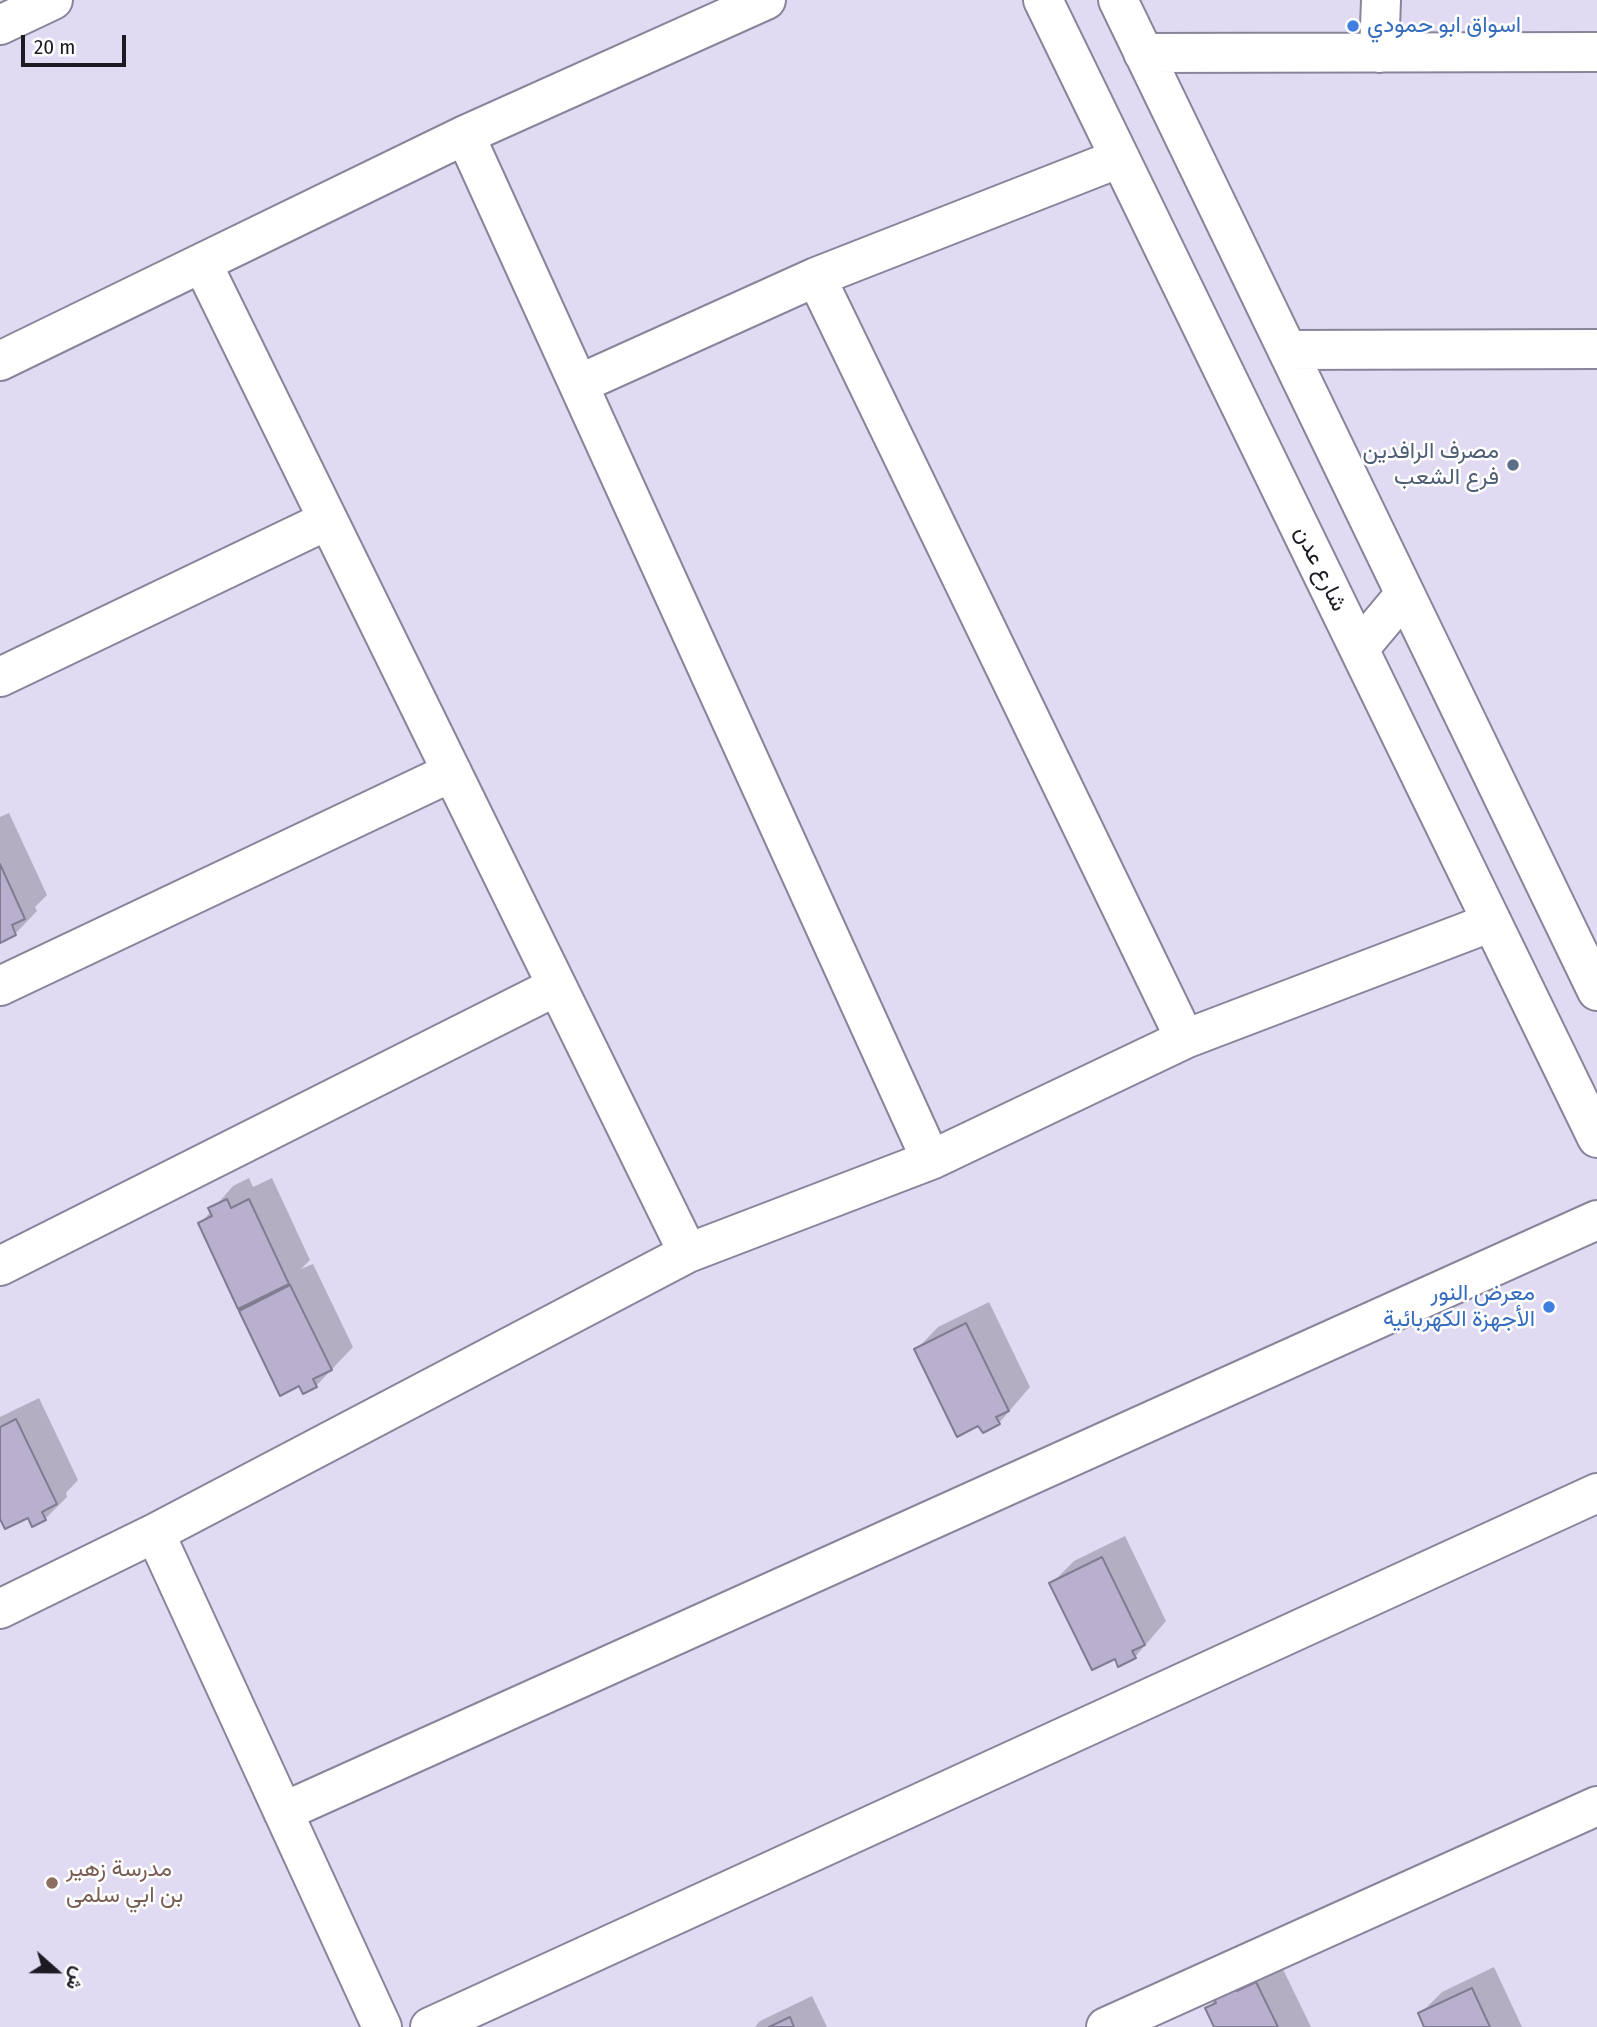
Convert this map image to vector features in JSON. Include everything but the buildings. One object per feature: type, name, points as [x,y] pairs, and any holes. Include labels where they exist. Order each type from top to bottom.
[{"type":"street","points":[[0,25],[53,0]]},
{"type":"street","points":[[0,361],[465,135],[766,0]]},
{"type":"street","name":"شارع عدن","points":[[1043,0],[1597,1138]]},
{"type":"street","points":[[1118,0],[1597,991]]},
{"type":"street","points":[[1379,53],[1381,0]]},
{"type":"street","points":[[1143,53],[1597,52]]},
{"type":"street","points":[[465,135],[931,1160]]},
{"type":"street","points":[[579,384],[816,277],[1120,158]]},
{"type":"street","points":[[202,263],[688,1253]]},
{"type":"street","points":[[816,277],[1185,1039]]},
{"type":"street","points":[[1287,350],[1597,349]]},
{"type":"street","points":[[0,677],[328,520]]},
{"type":"street","points":[[1359,649],[1405,594]]},
{"type":"street","points":[[0,986],[452,772]]},
{"type":"street","points":[[0,1609],[155,1532],[688,1253],[931,1160],[1185,1039],[1492,922]]},
{"type":"street","points":[[0,1266],[557,986]]},
{"type":"street","points":[[283,1812],[1597,1220]]},
{"type":"street","points":[[430,2027],[1597,1493]]},
{"type":"street","points":[[155,1532],[382,2027]]},
{"type":"street","points":[[1106,2027],[1597,1806]]},
{"type":"place","name":"اسواق ابو حمودي","points":[[1353,26]]},
{"type":"place","name":"مصرف الرافدين فرع الشعب","points":[[1513,465]]},
{"type":"place","name":"معرض النور الأجهزة الكهربائية","points":[[1549,1307]]},
{"type":"place","name":"مدرسة زهير بن ابي سلمى","points":[[52,1883]]}]
